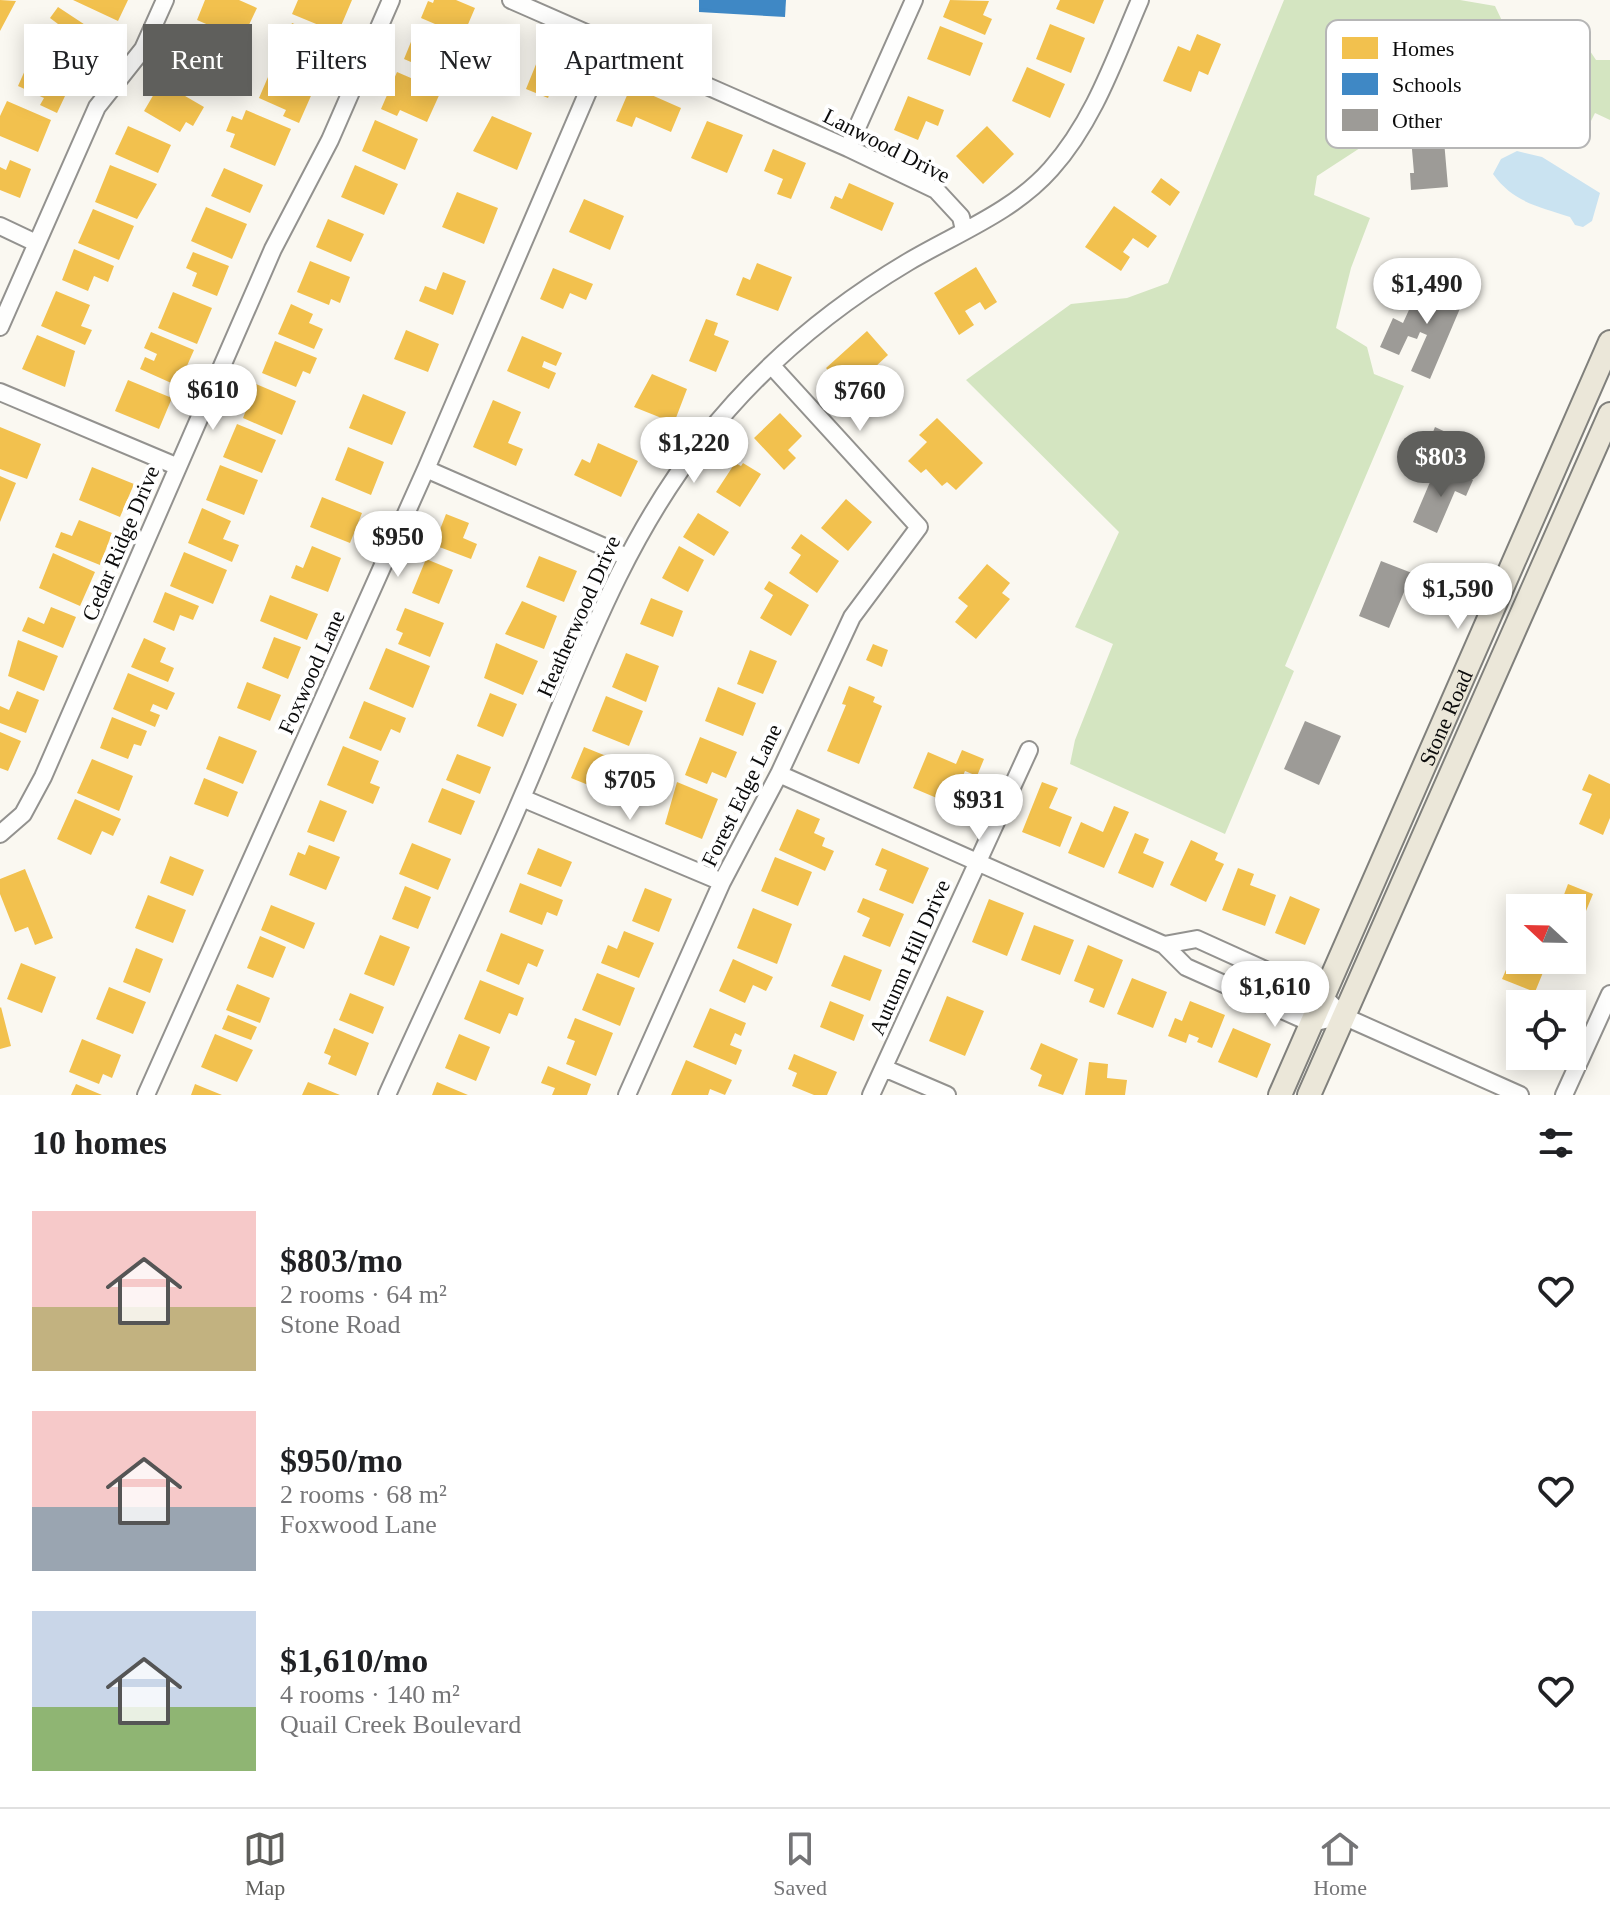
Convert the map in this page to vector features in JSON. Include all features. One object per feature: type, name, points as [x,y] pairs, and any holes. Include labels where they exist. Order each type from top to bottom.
[{"type":"main road","name":"Stone Road","points":[[1280,1095],[1610,342]]},
{"type":"main road","name":"Stone Road","points":[[1309,1095],[1610,414]]},
{"type":"main road","points":[[1436,737],[1462,749]]},
{"type":"street","points":[[0,327],[97,107],[143,49],[165,0]]},
{"type":"street","name":"Cedar Ridge Drive","points":[[0,834],[23,814],[43,777],[273,249],[330,140],[391,0]]},
{"type":"street","name":"Lanwood Drive","points":[[511,0],[563,24]]},
{"type":"street","points":[[848,148],[914,0]]},
{"type":"street","name":"Heatherwood Drive","points":[[387,1095],[522,798],[625,556],[702,440],[771,365],[816,323],[864,289],[998,213],[1035,186],[1071,144],[1095,105],[1140,0]]},
{"type":"street","name":"Lanwood Drive","points":[[712,90],[936,190],[961,217],[964,230]]},
{"type":"street","name":"Foxwood Lane","points":[[146,1095],[426,469],[586,96]]},
{"type":"street","points":[[0,226],[36,243]]},
{"type":"street","name":"Forest Edge Lane","points":[[627,1095],[722,882],[779,774],[852,617],[919,527],[771,365]]},
{"type":"street","points":[[0,392],[176,466]]},
{"type":"street","points":[[426,469],[625,556]]},
{"type":"street","name":"Autumn Hill Drive","points":[[871,1095],[975,862],[1029,750]]},
{"type":"street","points":[[779,774],[1164,945],[1186,967],[1311,1023],[1343,1016]]},
{"type":"street","points":[[522,798],[722,882]]},
{"type":"street","points":[[1164,945],[1197,939],[1323,996],[1343,1016],[1520,1095]]},
{"type":"street","points":[[1564,1095],[1610,994]]},
{"type":"street","points":[[884,1068],[947,1095]]},
{"type":"green space","points":[[1284,0],[1460,0],[1495,6],[1502,20],[1326,20],[1326,148],[1360,148],[1317,176],[1314,195],[1370,218],[1351,268],[1336,328],[1367,347],[1374,374],[1404,386],[1285,666],[1294,671],[1225,834],[1070,764],[1075,740],[1113,644],[1075,627],[1119,532],[966,380],[1071,304],[1127,298],[1168,283]]},
{"type":"green space","points":[[1590,51],[1596,60],[1610,60],[1610,120],[1595,113],[1590,123]]},
{"type":"water","points":[[1517,151],[1542,157],[1600,193],[1592,221],[1583,227],[1575,225],[1570,217],[1527,202],[1501,184],[1493,174],[1501,159]]},
{"type":"building: Homes","points":[[0,0],[16,1],[0,31]]},
{"type":"building: Homes","points":[[73,0],[128,0],[118,21]]},
{"type":"building: Homes","points":[[205,0],[239,0],[257,8],[249,24],[206,24],[197,20]]},
{"type":"building: Homes","points":[[298,0],[352,0],[342,24],[316,24],[292,14]]},
{"type":"building: Homes","points":[[434,0],[456,0],[475,8],[468,24],[435,24],[421,18],[428,1],[433,3]]},
{"type":"building: Homes","points":[[950,0],[989,1],[983,15],[992,19],[985,35],[943,17]]},
{"type":"building: Homes","points":[[1060,0],[1104,0],[1094,24],[1056,9]]},
{"type":"building: Homes","points":[[58,7],[84,24],[58,24],[50,18]]},
{"type":"building: Homes","points":[[1050,24],[1085,38],[1071,73],[1036,59]]},
{"type":"building: Homes","points":[[940,26],[983,43],[970,76],[927,59]]},
{"type":"building: Homes","points":[[1197,34],[1221,44],[1208,75],[1199,71],[1191,92],[1163,81],[1178,46],[1190,51]]},
{"type":"building: Homes","points":[[411,42],[411,62],[404,59]]},
{"type":"building: Homes","points":[[536,64],[536,93],[526,89]]},
{"type":"building: Homes","points":[[1027,67],[1065,84],[1050,118],[1012,101]]},
{"type":"building: Homes","points":[[24,72],[24,89],[18,86]]},
{"type":"building: Homes","points":[[397,72],[411,78],[411,96],[439,96],[427,122],[400,110],[397,116],[381,109],[387,96],[395,96]]},
{"type":"building: Homes","points":[[268,77],[268,96],[311,96],[299,123],[283,116],[286,110],[259,98]]},
{"type":"building: Homes","points":[[40,96],[65,96],[57,113],[40,105],[44,98]]},
{"type":"building: Homes","points":[[153,96],[185,96],[204,107],[193,126],[186,122],[180,132],[144,111]]},
{"type":"building: Homes","points":[[627,96],[654,96],[681,108],[671,132],[636,117],[632,127],[616,121]]},
{"type":"building: Homes","points":[[908,96],[944,110],[938,126],[926,121],[918,140],[894,130]]},
{"type":"building: Homes","points":[[7,101],[51,120],[38,152],[0,136],[0,116]]},
{"type":"building: Homes","points":[[246,110],[291,129],[275,166],[230,147],[235,134],[226,131],[232,116],[242,120]]},
{"type":"building: Homes","points":[[492,116],[532,133],[517,170],[473,151]]},
{"type":"building: Homes","points":[[375,120],[418,139],[405,170],[362,151]]},
{"type":"building: Homes","points":[[707,121],[743,135],[727,173],[691,158]]},
{"type":"building: Homes","points":[[128,126],[171,145],[158,173],[115,154]]},
{"type":"building: Homes","points":[[987,126],[1014,154],[983,184],[956,156]]},
{"type":"building: Homes","points":[[773,149],[806,163],[791,199],[777,194],[783,179],[764,171]]},
{"type":"building: Homes","points":[[10,160],[31,169],[20,198],[0,190],[0,167],[6,170]]},
{"type":"building: Homes","points":[[110,165],[157,184],[137,219],[95,202]]},
{"type":"building: Homes","points":[[355,165],[398,184],[384,215],[341,197]]},
{"type":"building: Homes","points":[[224,168],[263,185],[250,213],[211,196]]},
{"type":"building: Homes","points":[[1161,178],[1180,192],[1170,206],[1151,192]]},
{"type":"building: Homes","points":[[849,183],[894,203],[882,231],[830,208],[835,196],[842,199]]},
{"type":"building: Homes","points":[[457,192],[498,208],[484,244],[442,227]]},
{"type":"building: Homes","points":[[584,199],[624,216],[610,250],[569,232]]},
{"type":"building: Homes","points":[[1114,206],[1157,236],[1148,248],[1133,238],[1123,252],[1130,257],[1121,271],[1085,247]]},
{"type":"building: Homes","points":[[206,207],[247,224],[232,259],[191,241]]},
{"type":"building: Homes","points":[[93,209],[134,226],[119,260],[78,243]]},
{"type":"building: Homes","points":[[328,219],[364,234],[351,262],[316,247]]},
{"type":"building: Homes","points":[[74,249],[114,266],[108,282],[94,276],[88,291],[62,280]]},
{"type":"building: Homes","points":[[193,252],[229,266],[217,296],[192,286],[197,273],[186,268]]},
{"type":"building: Homes","points":[[310,261],[350,277],[340,303],[331,299],[329,305],[297,292]]},
{"type":"building: Homes","points":[[757,263],[792,277],[778,311],[736,295],[743,277],[750,280]]},
{"type":"building: Homes","points":[[976,267],[997,302],[985,310],[980,302],[965,311],[974,325],[959,335],[934,293]]},
{"type":"building: Homes","points":[[553,268],[593,284],[586,300],[570,293],[563,309],[540,299]]},
{"type":"building: Homes","points":[[443,272],[466,281],[453,315],[419,301],[425,286],[436,290]]},
{"type":"building: Homes","points":[[56,291],[90,305],[81,326],[92,330],[85,345],[41,326]]},
{"type":"building: Homes","points":[[173,292],[212,308],[197,344],[158,328]]},
{"type":"building: Homes","points":[[291,304],[313,314],[309,323],[323,329],[314,349],[278,334]]},
{"type":"building: Homes","points":[[706,319],[718,323],[714,335],[729,341],[716,372],[689,361]]},
{"type":"building: Homes","points":[[406,330],[439,344],[428,372],[394,359]]},
{"type":"building: Homes","points":[[867,331],[888,355],[848,392],[826,368]]},
{"type":"building: Homes","points":[[151,332],[194,350],[178,386],[140,369],[145,357],[154,361],[157,354],[144,348]]},
{"type":"building: Homes","points":[[37,335],[75,351],[65,387],[22,369]]},
{"type":"building: Homes","points":[[522,336],[562,353],[556,366],[544,361],[542,367],[556,373],[549,389],[507,371]]},
{"type":"building: Homes","points":[[275,341],[317,358],[310,374],[303,371],[296,387],[262,373]]},
{"type":"building: Homes","points":[[652,374],[687,389],[674,423],[634,407]]},
{"type":"building: Homes","points":[[128,380],[172,398],[159,429],[115,411]]},
{"type":"building: Homes","points":[[256,384],[296,401],[282,435],[243,418]]},
{"type":"building: Homes","points":[[363,394],[406,412],[392,445],[349,428]]},
{"type":"building: Homes","points":[[493,400],[521,412],[508,443],[523,449],[516,466],[473,447]]},
{"type":"building: Homes","points":[[780,413],[802,436],[788,450],[796,458],[784,470],[754,438]]},
{"type":"building: Homes","points":[[937,418],[983,463],[956,490],[947,482],[942,486],[926,469],[921,473],[908,461],[927,442],[919,435]]},
{"type":"building: Homes","points":[[237,424],[276,440],[262,473],[223,457]]},
{"type":"building: Homes","points":[[0,427],[41,444],[27,479],[0,469]]},
{"type":"building: Homes","points":[[598,443],[638,461],[621,497],[574,475],[582,459],[590,463]]},
{"type":"building: Homes","points":[[348,447],[384,462],[371,495],[335,480]]},
{"type":"building: Homes","points":[[735,463],[741,466],[743,463],[761,474],[740,507],[716,492]]},
{"type":"building: Homes","points":[[220,465],[258,480],[244,515],[206,500]]},
{"type":"building: Homes","points":[[92,467],[134,484],[120,517],[79,500]]},
{"type":"building: Homes","points":[[0,476],[16,483],[0,522]]},
{"type":"building: Homes","points":[[322,497],[362,513],[350,543],[310,527]]},
{"type":"building: Homes","points":[[846,499],[872,522],[848,551],[821,528]]},
{"type":"building: Homes","points":[[202,508],[231,521],[223,539],[239,545],[232,562],[188,543]]},
{"type":"building: Homes","points":[[698,513],[729,532],[714,556],[683,537]]},
{"type":"building: Homes","points":[[446,514],[469,523],[463,538],[477,544],[471,559],[434,545]]},
{"type":"building: Homes","points":[[79,520],[112,533],[100,565],[55,547],[61,532],[72,536]]},
{"type":"building: Homes","points":[[801,534],[839,561],[817,593],[789,573],[801,555],[791,548]]},
{"type":"building: Homes","points":[[312,546],[341,558],[328,592],[291,578],[296,565],[303,568]]},
{"type":"building: Homes","points":[[679,546],[704,560],[688,592],[662,578]]},
{"type":"building: Homes","points":[[184,552],[227,570],[213,604],[170,586]]},
{"type":"building: Homes","points":[[53,553],[95,572],[80,606],[39,588]]},
{"type":"building: Homes","points":[[539,556],[577,571],[564,602],[526,587]]},
{"type":"building: Homes","points":[[426,559],[453,570],[439,604],[412,593]]},
{"type":"building: Homes","points":[[987,564],[1010,583],[1002,593],[1010,599],[976,639],[955,622],[968,606],[958,598]]},
{"type":"building: Homes","points":[[769,581],[809,605],[791,636],[760,618],[773,595],[764,589]]},
{"type":"building: Homes","points":[[165,592],[199,606],[193,620],[180,615],[174,631],[153,622]]},
{"type":"building: Homes","points":[[270,595],[318,614],[307,640],[260,621]]},
{"type":"building: Homes","points":[[651,598],[683,611],[673,637],[640,624]]},
{"type":"building: Homes","points":[[522,601],[557,616],[544,649],[505,634]]},
{"type":"building: Homes","points":[[51,607],[76,617],[63,648],[22,631],[28,617],[44,624]]},
{"type":"building: Homes","points":[[405,608],[444,623],[430,657],[398,644],[403,633],[396,630]]},
{"type":"building: Homes","points":[[274,637],[301,647],[288,679],[262,668]]},
{"type":"building: Homes","points":[[144,638],[166,648],[160,662],[174,668],[168,682],[131,667]]},
{"type":"building: Homes","points":[[18,640],[58,656],[44,691],[8,676]]},
{"type":"building: Homes","points":[[496,643],[538,661],[523,695],[484,678]]},
{"type":"building: Homes","points":[[873,644],[888,650],[882,667],[866,660]]},
{"type":"building: Homes","points":[[386,648],[430,666],[413,708],[369,689]]},
{"type":"building: Homes","points":[[750,650],[777,661],[763,694],[737,684]]},
{"type":"building: Homes","points":[[626,653],[659,666],[646,702],[612,687]]},
{"type":"building: Homes","points":[[128,673],[175,693],[167,710],[153,704],[150,711],[160,715],[155,727],[113,709]]},
{"type":"building: Homes","points":[[247,682],[281,695],[270,721],[237,708]]},
{"type":"building: Homes","points":[[849,686],[875,697],[873,702],[882,706],[859,764],[827,751],[846,705],[842,704]]},
{"type":"building: Homes","points":[[718,687],[756,703],[743,736],[705,721]]},
{"type":"building: Homes","points":[[17,691],[39,700],[26,733],[0,723],[0,706],[9,710]]},
{"type":"building: Homes","points":[[490,693],[517,704],[503,737],[477,726]]},
{"type":"building: Homes","points":[[606,696],[643,711],[629,746],[592,731]]},
{"type":"building: Homes","points":[[364,701],[406,718],[400,733],[391,729],[381,751],[349,738]]},
{"type":"building: Homes","points":[[112,717],[147,731],[141,746],[134,744],[128,759],[100,748]]},
{"type":"building: Homes","points":[[0,732],[21,741],[8,771],[0,768]]},
{"type":"building: Homes","points":[[219,736],[257,751],[243,784],[206,769]]},
{"type":"building: Homes","points":[[700,737],[737,752],[726,778],[712,772],[707,784],[685,775]]},
{"type":"building: Homes","points":[[343,746],[379,761],[370,783],[380,787],[373,804],[327,785]]},
{"type":"building: Homes","points":[[584,747],[626,764],[613,795],[571,778]]},
{"type":"building: Homes","points":[[962,750],[984,759],[977,776],[965,771],[951,804],[913,788],[928,752],[956,764]]},
{"type":"building: Homes","points":[[457,754],[491,767],[480,794],[446,780]]},
{"type":"building: Homes","points":[[92,759],[133,776],[119,811],[77,793]]},
{"type":"building: Homes","points":[[1589,774],[1610,784],[1610,818],[1603,835],[1579,824],[1592,794],[1582,790]]},
{"type":"building: Homes","points":[[204,778],[238,792],[228,817],[194,804]]},
{"type":"building: Homes","points":[[677,782],[718,799],[702,839],[665,824]]},
{"type":"building: Homes","points":[[1042,782],[1058,788],[1049,808],[1072,817],[1060,847],[1022,832]]},
{"type":"building: Homes","points":[[442,788],[475,801],[461,835],[428,822]]},
{"type":"building: Homes","points":[[75,799],[121,819],[113,836],[102,831],[91,855],[57,839]]},
{"type":"building: Homes","points":[[320,800],[347,811],[334,842],[307,832]]},
{"type":"building: Homes","points":[[1114,806],[1129,812],[1104,868],[1068,853],[1081,822],[1103,832]]},
{"type":"building: Homes","points":[[797,809],[820,819],[814,833],[825,838],[822,846],[834,851],[825,871],[779,850]]},
{"type":"building: Homes","points":[[1135,833],[1149,839],[1143,853],[1164,862],[1153,888],[1118,873]]},
{"type":"building: Homes","points":[[1191,840],[1218,853],[1215,860],[1224,864],[1206,902],[1170,885]]},
{"type":"building: Homes","points":[[412,843],[451,859],[438,890],[399,874]]},
{"type":"building: Homes","points":[[309,845],[340,857],[326,890],[289,875],[298,852],[305,855]]},
{"type":"building: Homes","points":[[538,848],[572,862],[561,887],[527,874]]},
{"type":"building: Homes","points":[[882,848],[929,868],[913,904],[879,890],[887,870],[875,865]]},
{"type":"building: Homes","points":[[170,856],[204,870],[193,896],[160,883]]},
{"type":"building: Homes","points":[[775,857],[812,872],[798,906],[761,891]]},
{"type":"building: Homes","points":[[1238,868],[1254,874],[1250,885],[1276,895],[1265,926],[1222,910]]},
{"type":"building: Homes","points":[[25,869],[53,938],[35,945],[28,927],[15,932],[0,894],[0,879]]},
{"type":"building: Homes","points":[[520,883],[563,900],[557,916],[547,912],[542,925],[509,912]]},
{"type":"building: Homes","points":[[1568,884],[1593,894],[1586,911],[1586,894],[1564,894]]},
{"type":"building: Homes","points":[[405,886],[431,897],[418,929],[392,919]]},
{"type":"building: Homes","points":[[645,888],[672,899],[659,932],[632,921]]},
{"type":"building: Homes","points":[[148,895],[186,910],[173,943],[135,928]]},
{"type":"building: Homes","points":[[1290,896],[1320,909],[1305,945],[1275,933]]},
{"type":"building: Homes","points":[[863,898],[904,914],[890,947],[862,936],[870,918],[857,912]]},
{"type":"building: Homes","points":[[989,899],[1024,913],[1007,956],[972,942]]},
{"type":"building: Homes","points":[[271,905],[315,923],[304,949],[261,930]]},
{"type":"building: Homes","points":[[753,908],[792,924],[777,964],[737,948]]},
{"type":"building: Homes","points":[[1034,925],[1074,940],[1060,975],[1021,960]]},
{"type":"building: Homes","points":[[624,931],[654,943],[639,978],[601,963],[608,945],[617,949]]},
{"type":"building: Homes","points":[[501,933],[544,950],[537,967],[528,963],[519,985],[486,971]]},
{"type":"building: Homes","points":[[380,935],[410,947],[394,986],[364,974]]},
{"type":"building: Homes","points":[[260,936],[286,947],[273,978],[247,968]]},
{"type":"building: Homes","points":[[1088,945],[1123,960],[1104,1008],[1089,1002],[1094,989],[1074,981]]},
{"type":"building: Homes","points":[[136,948],[163,959],[150,993],[123,982]]},
{"type":"building: Homes","points":[[844,955],[882,970],[870,1001],[831,986]]},
{"type":"building: Homes","points":[[733,959],[773,977],[766,991],[753,985],[745,1003],[719,991]]},
{"type":"building: Homes","points":[[21,963],[56,977],[42,1013],[7,999]]},
{"type":"building: Homes","points":[[1506,970],[1506,974],[1542,974],[1536,990],[1502,979]]},
{"type":"building: Homes","points":[[597,973],[635,988],[620,1026],[582,1010]]},
{"type":"building: Homes","points":[[1132,978],[1167,992],[1153,1028],[1117,1014]]},
{"type":"building: Homes","points":[[480,980],[524,998],[517,1016],[509,1013],[500,1034],[464,1019]]},
{"type":"building: Homes","points":[[237,984],[270,998],[260,1023],[226,1010]]},
{"type":"building: Homes","points":[[109,987],[146,1002],[133,1034],[96,1019]]},
{"type":"building: Homes","points":[[350,993],[384,1007],[373,1034],[339,1020]]},
{"type":"building: Homes","points":[[947,996],[984,1011],[965,1056],[929,1041]]},
{"type":"building: Homes","points":[[830,1001],[864,1015],[854,1041],[820,1027]]},
{"type":"building: Homes","points":[[1190,1001],[1225,1015],[1212,1048],[1197,1042],[1199,1038],[1189,1034],[1186,1043],[1168,1036],[1175,1018],[1182,1021]]},
{"type":"building: Homes","points":[[0,1008],[11,1046],[0,1049]]},
{"type":"building: Homes","points":[[710,1008],[746,1023],[741,1036],[735,1033],[730,1045],[742,1050],[736,1065],[693,1047]]},
{"type":"building: Homes","points":[[228,1015],[257,1027],[251,1040],[222,1029]]},
{"type":"building: Homes","points":[[575,1018],[613,1033],[596,1076],[566,1064],[575,1041],[567,1038]]},
{"type":"building: Homes","points":[[334,1028],[369,1043],[356,1076],[328,1064],[331,1056],[324,1053]]},
{"type":"building: Homes","points":[[1233,1028],[1271,1044],[1257,1078],[1218,1062]]},
{"type":"building: Homes","points":[[215,1034],[253,1050],[237,1082],[201,1067]]},
{"type":"building: Homes","points":[[459,1034],[490,1047],[476,1081],[445,1068]]},
{"type":"building: Homes","points":[[82,1039],[121,1055],[112,1078],[103,1074],[99,1084],[69,1072]]},
{"type":"building: Homes","points":[[1041,1043],[1078,1059],[1063,1095],[1038,1086],[1042,1075],[1030,1069]]},
{"type":"building: Homes","points":[[794,1054],[837,1072],[827,1095],[814,1095],[792,1086],[797,1073],[788,1069]]},
{"type":"building: Homes","points":[[686,1060],[732,1080],[725,1095],[710,1089],[708,1095],[671,1095]]},
{"type":"building: Homes","points":[[1089,1062],[1108,1064],[1107,1078],[1127,1080],[1125,1095],[1085,1095]]},
{"type":"building: Homes","points":[[548,1066],[591,1084],[587,1095],[552,1095],[555,1088],[541,1083]]},
{"type":"building: Homes","points":[[308,1082],[340,1095],[302,1095]]},
{"type":"building: Homes","points":[[437,1082],[468,1095],[432,1095]]},
{"type":"building: Homes","points":[[76,1084],[102,1095],[71,1095]]},
{"type":"building: Homes","points":[[195,1084],[222,1095],[191,1095]]},
{"type":"building: Schools","points":[[699,0],[786,0],[785,17],[699,12]]},
{"type":"building: Other","points":[[1412,148],[1445,148],[1448,187],[1411,190],[1410,173],[1414,173]]},
{"type":"building: Other","points":[[1448,284],[1467,292],[1430,379],[1411,371],[1427,335],[1420,332],[1417,339],[1408,336],[1399,355],[1380,347],[1393,318],[1403,323],[1418,290],[1430,295],[1434,285],[1445,290]]},
{"type":"building: Other","points":[[1435,427],[1450,434],[1443,453],[1427,447]]},
{"type":"building: Other","points":[[1445,468],[1473,480],[1466,496],[1455,491],[1437,533],[1413,522],[1430,482],[1438,485]]},
{"type":"building: Other","points":[[1381,561],[1412,573],[1389,628],[1359,616]]},
{"type":"building: Other","points":[[1305,721],[1341,736],[1319,785],[1284,769]]}]
